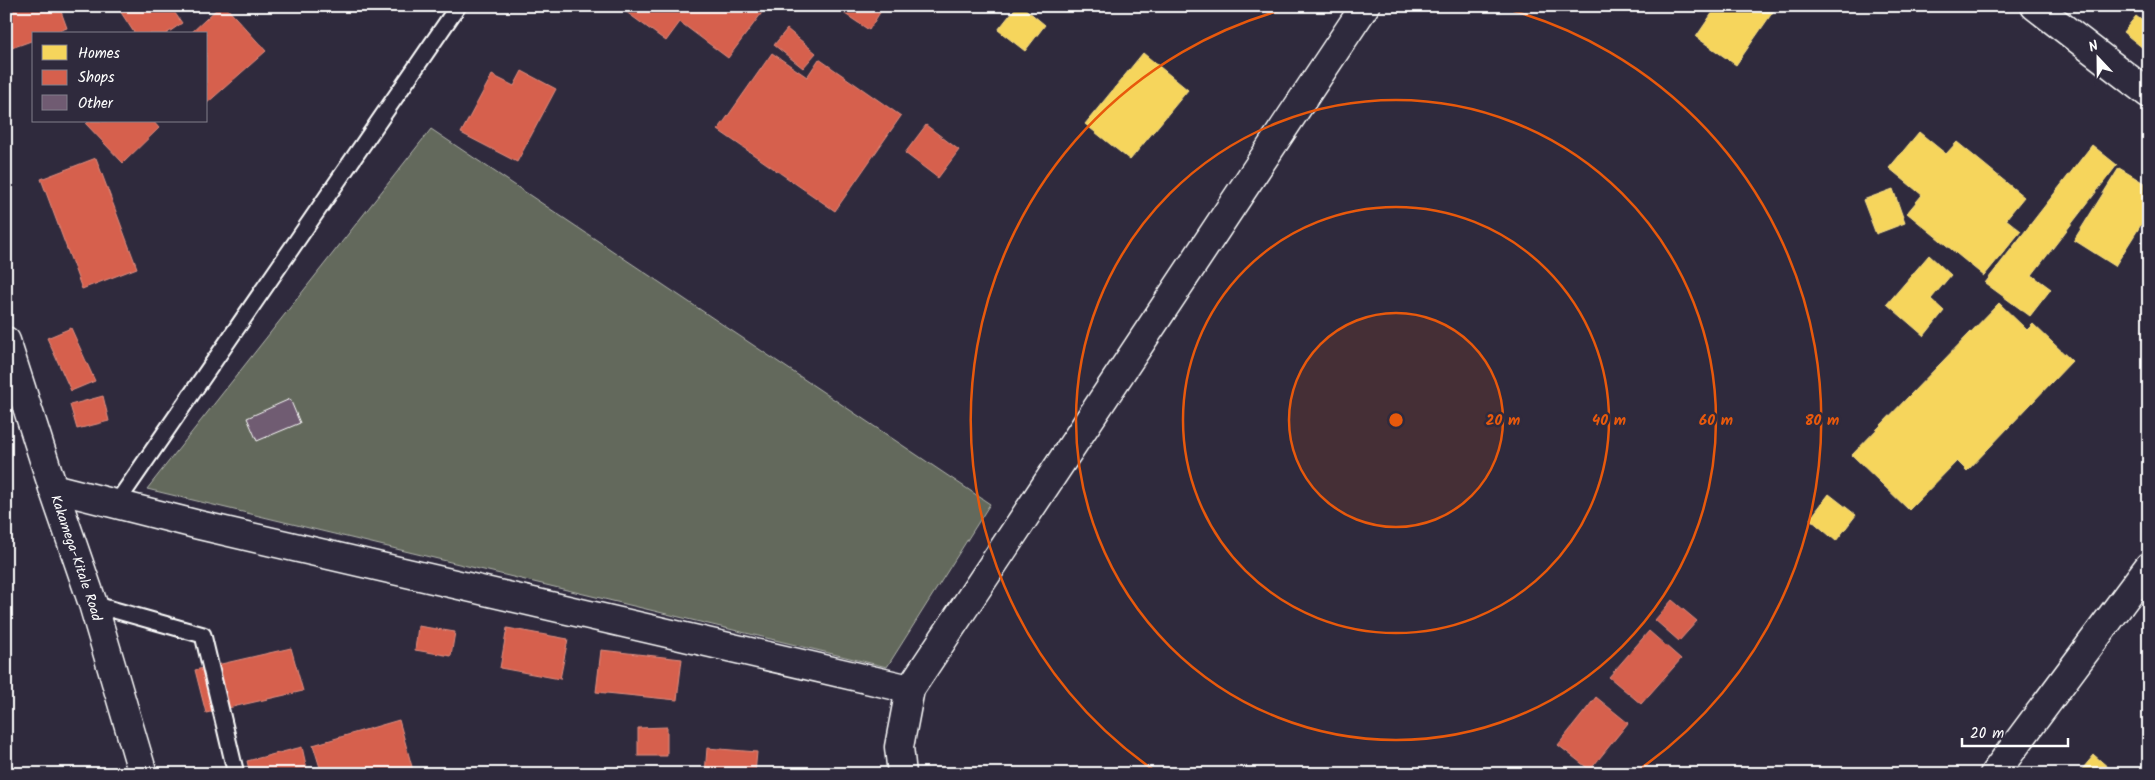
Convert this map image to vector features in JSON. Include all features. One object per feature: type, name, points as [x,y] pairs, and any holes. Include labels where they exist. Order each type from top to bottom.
[{"type":"main road","points":[[902,774],[900,747],[910,689],[1365,6]]},
{"type":"main road","points":[[2035,6],[2149,94]]},
{"type":"main road","name":"Kakamega-Kitale Road","points":[[6,341],[53,488],[93,604],[142,774]]},
{"type":"main road","points":[[53,488],[199,525],[910,689]]},
{"type":"main road","points":[[1994,774],[2149,566]]},
{"type":"lane","points":[[116,504],[458,6]]},
{"type":"lane","points":[[93,604],[203,635],[236,774]]},
{"type":"green space","points":[[431,129],[990,504],[887,667],[147,489]]},
{"type":"building: Homes","points":[[1017,6],[1022,6],[1045,25],[1025,51],[998,30]]},
{"type":"building: Homes","points":[[1717,6],[1777,6],[1736,65],[1696,37]]},
{"type":"building: Homes","points":[[2136,16],[2149,26],[2149,53],[2123,32]]},
{"type":"building: Homes","points":[[1143,53],[1188,90],[1130,160],[1085,124]]},
{"type":"building: Homes","points":[[1919,132],[1946,154],[1957,142],[2024,197],[2006,219],[2021,231],[1984,276],[1907,213],[1922,195],[1889,168]]},
{"type":"building: Homes","points":[[2092,145],[2117,165],[2032,275],[2051,289],[2030,316],[1985,283]]},
{"type":"building: Homes","points":[[2119,168],[2149,186],[2149,212],[2115,266],[2074,240]]},
{"type":"building: Homes","points":[[1893,189],[1905,223],[1876,234],[1863,200]]},
{"type":"building: Homes","points":[[1929,255],[1951,275],[1931,299],[1944,311],[1924,336],[1887,304]]},
{"type":"building: Homes","points":[[1999,303],[2027,330],[2033,324],[2072,361],[1967,471],[1957,461],[1909,510],[1852,455]]},
{"type":"building: Homes","points":[[1829,494],[1856,515],[1836,541],[1810,519]]},
{"type":"building: Homes","points":[[2094,755],[2116,774],[2078,774]]},
{"type":"building: Shops","points":[[6,6],[59,6],[67,28],[56,32],[32,32],[32,41],[6,50]]},
{"type":"building: Shops","points":[[127,6],[170,6],[182,23],[169,32],[134,32],[120,11]]},
{"type":"building: Shops","points":[[220,6],[225,6],[266,51],[208,102],[208,32],[192,32]]},
{"type":"building: Shops","points":[[618,6],[767,6],[728,58],[680,22],[666,41]]},
{"type":"building: Shops","points":[[833,6],[884,6],[869,30]]},
{"type":"building: Shops","points":[[787,29],[816,53],[803,68],[774,45]]},
{"type":"building: Shops","points":[[772,53],[807,77],[819,59],[901,116],[835,211],[718,130]]},
{"type":"building: Shops","points":[[522,71],[556,89],[517,162],[461,133],[492,75],[514,86]]},
{"type":"building: Shops","points":[[88,122],[154,122],[159,128],[123,163],[86,124]]},
{"type":"building: Shops","points":[[926,125],[959,150],[938,178],[905,153]]},
{"type":"building: Shops","points":[[96,158],[137,268],[82,289],[41,179]]},
{"type":"building: Shops","points":[[71,328],[95,381],[71,391],[47,338]]},
{"type":"building: Shops","points":[[103,396],[109,421],[77,429],[70,405]]},
{"type":"building: Shops","points":[[1672,600],[1697,621],[1679,641],[1655,620]]},
{"type":"building: Shops","points":[[418,626],[455,632],[451,656],[415,650]]},
{"type":"building: Shops","points":[[507,628],[568,639],[560,679],[500,668]]},
{"type":"building: Shops","points":[[1649,631],[1681,659],[1641,704],[1609,677]]},
{"type":"building: Shops","points":[[291,648],[303,691],[206,713],[195,670]]},
{"type":"building: Shops","points":[[601,650],[682,659],[677,700],[596,692]]},
{"type":"building: Shops","points":[[1596,697],[1628,723],[1590,770],[1558,745]]},
{"type":"building: Shops","points":[[399,720],[414,774],[322,774],[313,745]]},
{"type":"building: Shops","points":[[667,727],[667,756],[638,756],[638,728]]},
{"type":"building: Shops","points":[[302,747],[308,774],[250,774],[247,761]]},
{"type":"building: Shops","points":[[707,748],[757,752],[755,774],[705,774]]},
{"type":"building: Other","points":[[290,399],[300,423],[257,441],[247,418]]}]
